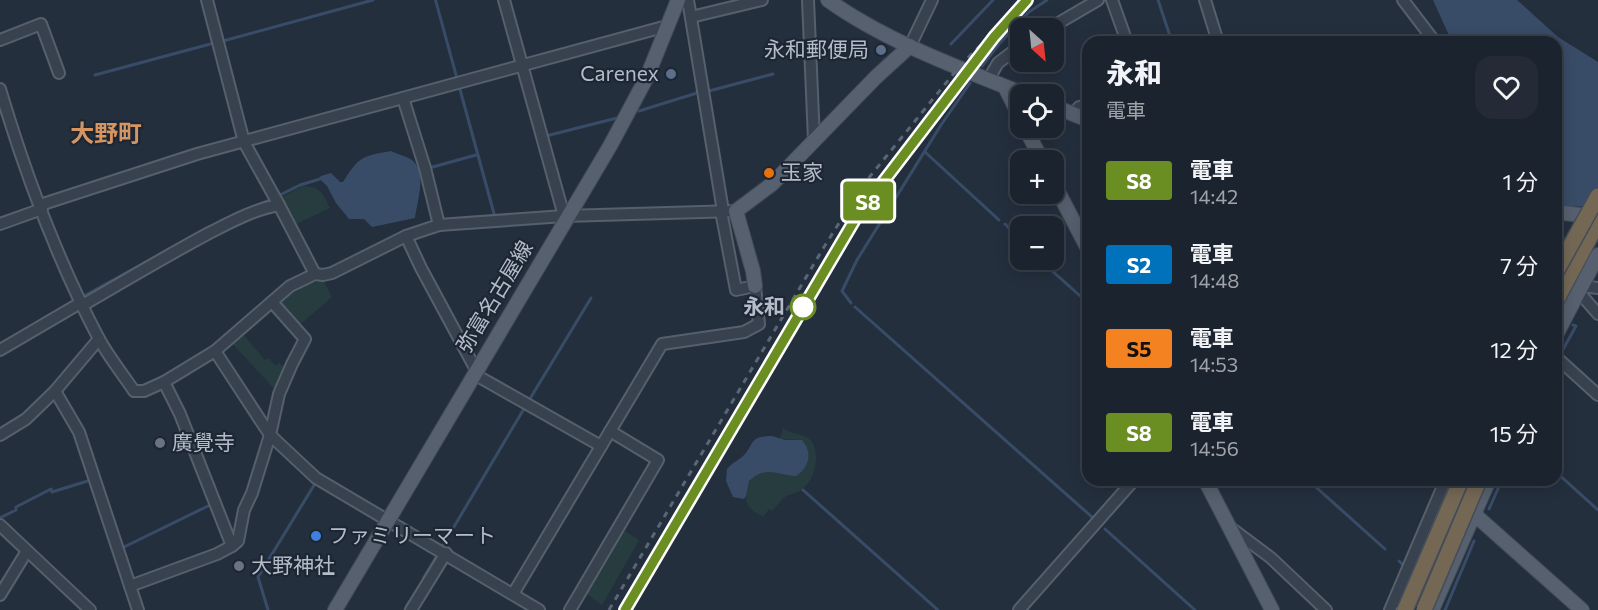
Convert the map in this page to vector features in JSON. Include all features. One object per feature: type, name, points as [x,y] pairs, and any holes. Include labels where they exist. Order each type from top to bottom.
[{"type":"highway","points":[[1562,261],[1598,196]]},
{"type":"highway","points":[[1562,291],[1598,222]]},
{"type":"highway","points":[[1405,610],[1458,486]]},
{"type":"highway","points":[[1424,610],[1476,486]]},
{"type":"main road","name":"弥富名古屋線","points":[[335,610],[626,117],[646,77],[678,0]]},
{"type":"main road","points":[[828,0],[910,46],[1010,89]]},
{"type":"main road","points":[[755,286],[753,271],[727,211],[772,184],[876,77],[910,46]]},
{"type":"main road","points":[[1005,87],[1010,97]]},
{"type":"main road","points":[[1064,111],[1082,118]]},
{"type":"main road","points":[[1064,203],[1082,238]]},
{"type":"main road","points":[[1562,211],[1598,217]]},
{"type":"main road","points":[[1562,323],[1598,255]]},
{"type":"main road","points":[[1208,486],[1272,610]]},
{"type":"main road","points":[[1432,610],[1486,486]]},
{"type":"main road","points":[[1474,514],[1582,610]]},
{"type":"street","points":[[207,0],[244,142],[315,274]]},
{"type":"street","points":[[504,0],[566,216]]},
{"type":"street","points":[[513,594],[662,344],[744,332],[759,324],[755,286],[736,290],[727,211],[688,0]]},
{"type":"street","points":[[691,17],[762,0]]},
{"type":"street","points":[[808,0],[814,140]]},
{"type":"street","points":[[910,46],[932,0]]},
{"type":"street","points":[[1064,20],[1098,0]]},
{"type":"street","points":[[1112,0],[1125,36]]},
{"type":"street","points":[[1205,0],[1216,36]]},
{"type":"street","points":[[1403,0],[1430,36]]},
{"type":"street","points":[[0,40],[40,24],[59,73]]},
{"type":"street","points":[[0,224],[41,207],[197,154],[667,26]]},
{"type":"street","points":[[988,80],[998,63],[1010,54]]},
{"type":"street","points":[[0,89],[10,124],[59,253],[99,339],[134,391],[144,392],[215,351],[290,286],[315,274],[332,273],[406,236],[439,225],[566,216],[727,211]]},
{"type":"street","points":[[403,98],[425,168],[439,225]]},
{"type":"street","points":[[1074,115],[1079,107],[1082,107]]},
{"type":"street","points":[[0,350],[208,234],[264,207],[279,205]]},
{"type":"street","points":[[406,236],[475,372],[601,446]]},
{"type":"street","points":[[1579,288],[1598,288]]},
{"type":"street","points":[[1579,288],[1598,314]]},
{"type":"street","points":[[129,586],[217,554],[237,541],[244,510],[252,494],[270,435],[279,394],[305,339],[272,302]]},
{"type":"street","points":[[0,435],[26,419],[55,391],[99,339]]},
{"type":"street","points":[[215,351],[270,435],[316,478],[539,610]]},
{"type":"street","points":[[1562,362],[1598,395]]},
{"type":"street","points":[[164,382],[180,414],[232,546]]},
{"type":"street","points":[[55,391],[79,432],[138,610]]},
{"type":"street","points":[[570,610],[658,460],[610,431]]},
{"type":"street","points":[[1018,610],[1129,486]]},
{"type":"street","points":[[1390,610],[1438,486]]},
{"type":"street","points":[[1442,486],[1474,514]]},
{"type":"street","points":[[0,525],[90,610]]},
{"type":"street","points":[[1229,526],[1270,558],[1320,608]]},
{"type":"street","points":[[0,595],[27,551]]},
{"type":"street","points":[[411,610],[446,553]]},
{"type":"green space","points":[[303,186],[320,191],[330,208],[294,225],[280,198]]},
{"type":"green space","points":[[323,280],[332,297],[297,327],[277,303],[298,288]]},
{"type":"green space","points":[[242,333],[265,360],[268,358],[276,366],[279,363],[287,371],[277,392],[231,342]]},
{"type":"green space","points":[[783,428],[806,437],[812,442],[816,462],[812,477],[804,488],[785,497],[772,511],[769,509],[763,517],[752,510],[747,503],[747,488],[749,481],[758,474],[772,472],[789,476],[802,440],[780,439]]},
{"type":"green space","points":[[622,529],[639,540],[602,605],[584,592]]},
{"type":"water","points":[[434,0],[437,0],[496,215],[493,216]]},
{"type":"water","points":[[1433,0],[1517,0],[1557,36],[1449,36]]},
{"type":"water","points":[[1562,40],[1598,62],[1598,207],[1565,206],[1562,200]]},
{"type":"water","points":[[391,151],[411,159],[420,173],[415,218],[372,227],[364,219],[349,219],[319,178],[331,173],[343,182],[353,167],[362,159]]},
{"type":"water","points":[[764,436],[785,440],[802,440],[808,450],[808,460],[804,469],[796,476],[771,472],[761,473],[749,481],[744,499],[733,497],[726,481],[727,469],[746,453],[752,442]]},
{"type":"water","points":[[1135,486],[1138,486],[1047,588],[1046,585]]},
{"type":"waterway","points":[[223,41],[373,0]]},
{"type":"waterway","points":[[951,44],[993,0]]},
{"type":"waterway","points":[[982,66],[1029,12],[1047,0]]},
{"type":"waterway","points":[[1158,0],[1170,36]]},
{"type":"waterway","points":[[95,75],[214,43]]},
{"type":"waterway","points":[[709,91],[773,74]]},
{"type":"waterway","points":[[851,303],[842,291],[857,260],[941,125],[970,83]]},
{"type":"waterway","points":[[639,111],[697,93]]},
{"type":"waterway","points":[[546,136],[617,118]]},
{"type":"waterway","points":[[925,152],[999,220]]},
{"type":"waterway","points":[[429,168],[476,155]]},
{"type":"waterway","points":[[278,196],[300,185],[320,179]]},
{"type":"waterway","points":[[233,215],[270,200]]},
{"type":"waterway","points":[[1005,224],[1010,229]]},
{"type":"waterway","points":[[84,296],[177,245]]},
{"type":"waterway","points":[[1051,270],[1082,298]]},
{"type":"waterway","points":[[528,402],[591,298]]},
{"type":"waterway","points":[[855,307],[1092,517]]},
{"type":"waterway","points":[[1562,351],[1576,326],[1573,325]]},
{"type":"waterway","points":[[442,547],[525,407]]},
{"type":"waterway","points":[[1562,477],[1598,510]]},
{"type":"waterway","points":[[0,518],[51,489],[52,492],[91,480],[91,482]]},
{"type":"waterway","points":[[268,610],[258,577],[316,482]]},
{"type":"waterway","points":[[1315,486],[1385,549]]},
{"type":"waterway","points":[[1489,509],[1499,486]]},
{"type":"waterway","points":[[803,490],[938,610]]},
{"type":"waterway","points":[[121,545],[122,548],[210,505]]},
{"type":"waterway","points":[[1105,529],[1195,610]]},
{"type":"waterway","points":[[1445,610],[1474,541]]},
{"type":"waterway","points":[[423,579],[438,554]]},
{"type":"waterway","points":[[1399,561],[1402,564]]},
{"type":"waterway","points":[[405,610],[409,602]]},
{"type":"railway","points":[[609,610],[863,185],[959,67],[1025,0]]},
{"type":"railway","points":[[625,610],[857,216],[975,62]]},
{"type":"train","name":"S8","points":[[625,610],[857,216],[994,37],[1027,0]]},
{"type":"place","name":"永和郵便局","points":[[881,50]]},
{"type":"place","name":"Carenex","points":[[671,74]]},
{"type":"place","name":"玉家","points":[[769,173]]},
{"type":"place","name":"永和","points":[[803,307]]},
{"type":"place","name":"廣覺寺","points":[[160,443]]},
{"type":"place","name":"ファミリーマート","points":[[316,536]]},
{"type":"place","name":"大野神社","points":[[239,566]]},
{"type":"district","name":"大野町","points":[[106,134]]}]
